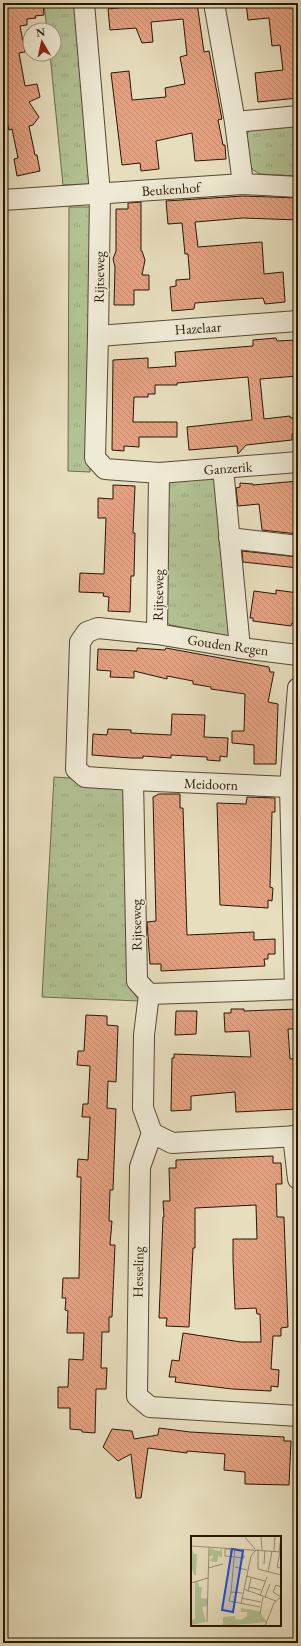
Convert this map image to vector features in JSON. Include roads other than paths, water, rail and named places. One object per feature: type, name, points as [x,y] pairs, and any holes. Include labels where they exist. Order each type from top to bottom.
[{"type":"street","name":"Rijtseweg","points":[[84,3],[100,194],[95,458],[105,469],[159,473],[157,634],[98,628],[87,632],[80,642],[76,769],[85,777],[132,780],[137,981],[149,994]]},
{"type":"street","points":[[214,3],[236,122],[243,184]]},
{"type":"street","points":[[236,122],[298,116]]},
{"type":"street","name":"Beukenhof","points":[[3,200],[243,184],[298,187]]},
{"type":"street","name":"Hazelaar","points":[[98,336],[298,321]]},
{"type":"street","name":"Ganzerik","points":[[159,473],[298,462]]},
{"type":"street","points":[[223,468],[240,648]]},
{"type":"street","points":[[229,538],[298,546]]},
{"type":"street","name":"Gouden Regen","points":[[157,634],[240,648],[298,654]]},
{"type":"street","points":[[298,688],[290,787],[297,989],[149,994],[144,1035],[143,1108],[152,1133],[172,1143],[295,1136],[298,1179]]},
{"type":"street","name":"Meidoorn","points":[[132,780],[290,787]]},
{"type":"street","name":"Hesseling","points":[[152,1133],[140,1167],[137,1396],[150,1407],[298,1416]]}]
